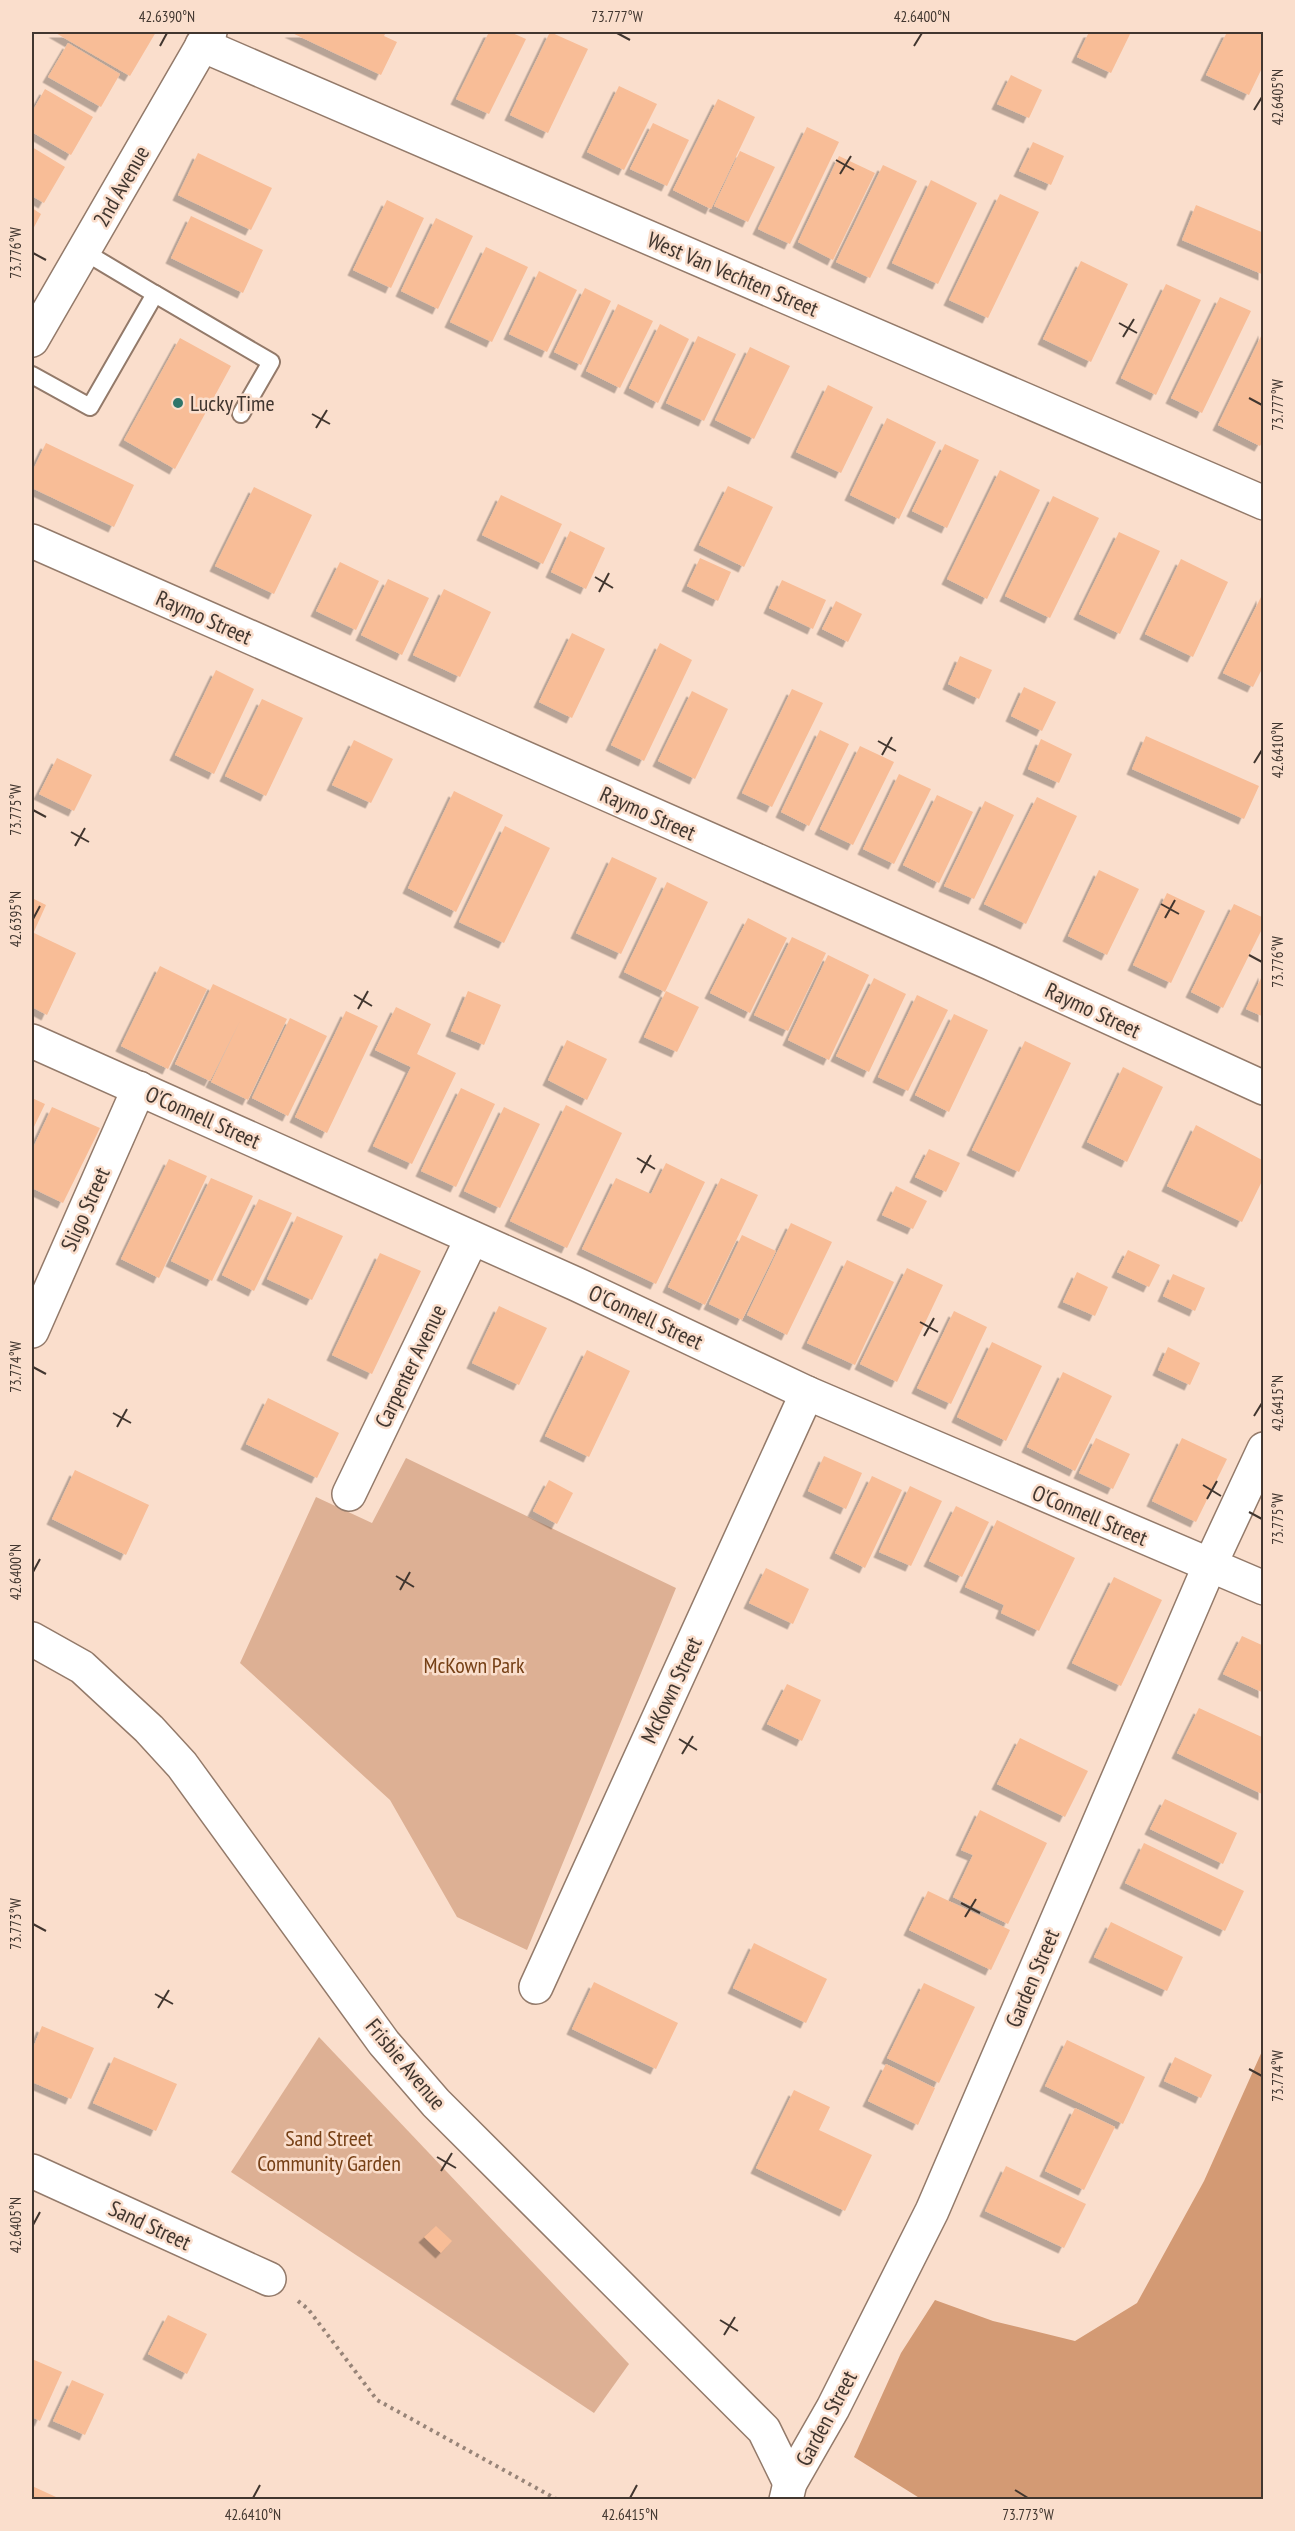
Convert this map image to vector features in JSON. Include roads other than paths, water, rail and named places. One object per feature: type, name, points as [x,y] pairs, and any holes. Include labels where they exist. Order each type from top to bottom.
[{"type":"street","name":"2nd Avenue","points":[[32,340],[206,38]]},
{"type":"street","name":"West Van Vechten Street","points":[[206,38],[1263,503]]},
{"type":"street","name":"Raymo Street","points":[[32,542],[979,958],[1263,1088]]},
{"type":"street","name":"O'Connell Street","points":[[32,1041],[472,1238],[807,1394],[1209,1567],[1263,1588]]},
{"type":"street","name":"Sligo Street","points":[[32,1331],[139,1088]]},
{"type":"street","name":"Carpenter Avenue","points":[[349,1494],[472,1238]]},
{"type":"street","name":"McKown Street","points":[[536,1987],[807,1394]]},
{"type":"street","name":"Garden Street","points":[[788,2491],[833,2408],[932,2211],[1209,1567],[1263,1449]]},
{"type":"street","name":"Frisbie Avenue","points":[[32,1639],[82,1667],[142,1722],[182,1765],[384,2043],[436,2103],[764,2430],[788,2491]]},
{"type":"street","name":"Sand Street","points":[[32,2171],[269,2279]]},
{"type":"lane","points":[[83,251],[271,362],[241,414]]},
{"type":"lane","points":[[32,375],[90,407],[155,294]]},
{"type":"place","name":"Lucky Time","points":[[178,403]]},
{"type":"park label","name":"McKown Park","points":[[474,1665]]},
{"type":"park label","name":"Sand Street Community Garden","points":[[329,2150]]}]
